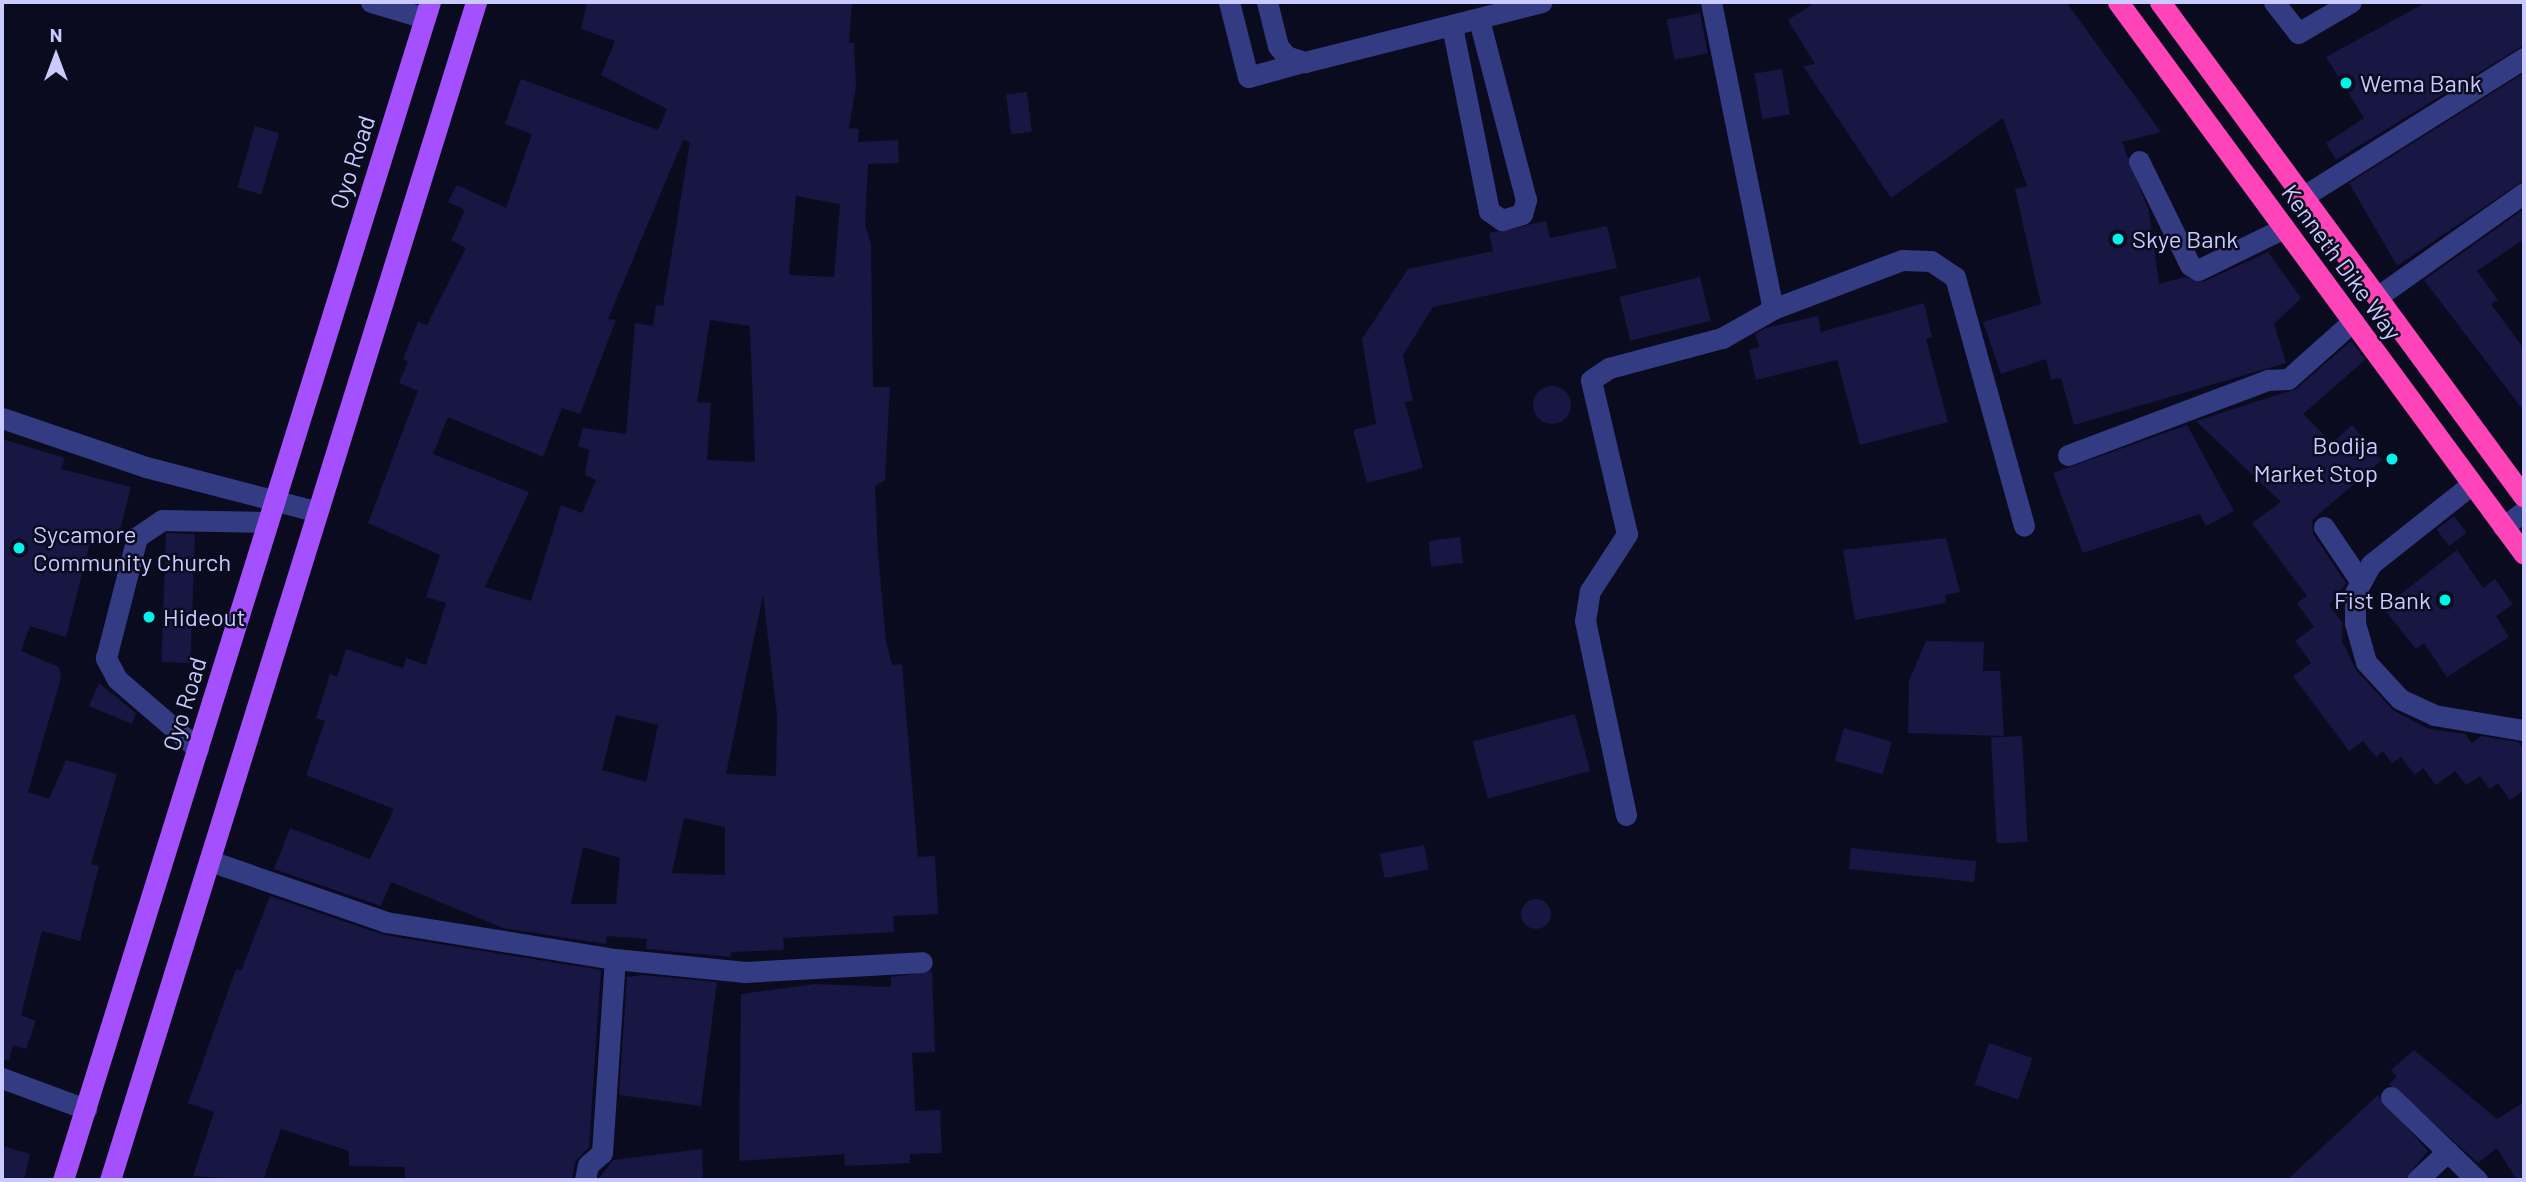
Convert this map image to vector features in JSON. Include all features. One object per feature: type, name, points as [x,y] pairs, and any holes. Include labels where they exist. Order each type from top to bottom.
[{"type":"highway","name":"Kenneth Dike Way","points":[[2118,2],[2524,554]]},
{"type":"highway","name":"Kenneth Dike Way","points":[[2160,2],[2524,497]]},
{"type":"main road","points":[[110,1180],[213,862],[315,511],[476,2]]},
{"type":"main road","name":"Oyo Road","points":[[63,1180],[198,749],[272,499],[427,10]]},
{"type":"street","points":[[372,2],[427,10]]},
{"type":"street","points":[[1230,2],[1248,77],[1542,2]]},
{"type":"street","points":[[1268,2],[1278,46],[1286,57],[1304,62]]},
{"type":"street","points":[[1712,2],[1773,309]]},
{"type":"street","points":[[2274,2],[2298,33],[2351,2]]},
{"type":"street","points":[[1452,26],[1489,211],[1502,220],[1522,214],[1526,200],[1479,19]]},
{"type":"street","points":[[2304,196],[2524,58]]},
{"type":"street","points":[[2139,161],[2190,265],[2198,270],[2284,228]]},
{"type":"street","points":[[2377,297],[2524,193]]},
{"type":"street","points":[[1626,815],[1585,621],[1590,591],[1627,534],[1591,380],[1609,368],[1722,338],[1773,309],[1902,260],[1931,261],[1955,277],[2024,526]]},
{"type":"street","points":[[2068,455],[2268,380],[2288,379],[2353,321]]},
{"type":"street","points":[[2,418],[146,467],[315,511]]},
{"type":"street","points":[[2472,484],[2371,564],[2361,582],[2355,623],[2366,662],[2400,699],[2434,715],[2524,730]]},
{"type":"street","points":[[2503,527],[2524,511]]},
{"type":"street","points":[[198,749],[117,679],[106,658],[137,537],[162,520],[267,522]]},
{"type":"street","points":[[2324,527],[2361,582]]},
{"type":"street","points":[[213,862],[386,922],[615,959],[745,972],[922,962]]},
{"type":"street","points":[[585,1180],[588,1165],[602,1153],[615,959]]},
{"type":"street","points":[[2,1078],[86,1109]]},
{"type":"street","points":[[2391,1097],[2477,1180]]},
{"type":"street","points":[[2417,1180],[2448,1151]]},
{"type":"building","points":[[587,2],[852,2],[849,43],[854,43],[856,86],[849,128],[859,129],[858,142],[898,140],[899,163],[868,164],[865,224],[871,244],[873,387],[890,387],[885,480],[875,486],[878,553],[886,641],[892,665],[902,664],[918,857],[935,856],[938,914],[893,916],[894,932],[783,938],[784,950],[731,952],[731,957],[646,949],[647,939],[607,936],[606,944],[503,928],[391,882],[381,906],[274,869],[290,828],[370,859],[394,809],[306,775],[325,721],[316,718],[330,674],[337,677],[346,649],[403,668],[406,658],[426,665],[446,603],[426,597],[440,555],[368,523],[418,391],[399,383],[408,362],[403,359],[418,322],[427,325],[466,248],[451,240],[465,210],[448,202],[457,185],[506,208],[532,134],[505,124],[521,79],[658,130],[667,109],[601,75],[615,41],[581,29]],"holes":[[[683,140],[690,142],[663,306],[656,305],[653,326],[635,323],[626,434],[583,428],[578,446],[589,450],[585,475],[596,480],[582,513],[561,505],[531,601],[485,587],[529,492],[433,454],[448,417],[543,457],[562,408],[580,414],[616,320],[608,319]],[[796,196],[840,204],[834,277],[789,275]],[[710,320],[750,326],[755,462],[707,460],[711,403],[697,402]],[[763,595],[777,715],[776,776],[726,774]],[[616,715],[658,725],[646,782],[602,770]],[[684,818],[725,827],[725,875],[672,873]],[[583,847],[620,858],[616,904],[571,904]]]},
{"type":"building","points":[[1816,2],[2066,2],[2161,132],[2122,142],[2149,211],[2159,284],[2185,277],[2203,282],[2268,252],[2301,298],[2274,324],[2286,363],[2074,425],[2061,378],[2051,380],[2046,359],[2001,374],[1983,322],[2041,304],[2015,189],[2027,186],[2003,118],[1891,198],[1803,66],[1815,64],[1788,20]]},
{"type":"building","points":[[2427,2],[2524,2],[2524,45],[2336,160],[2326,143],[2364,118],[2326,57]]},
{"type":"building","points":[[1700,13],[1708,53],[1674,60],[1667,19]]},
{"type":"building","points":[[1782,69],[1790,114],[1762,119],[1754,74]]},
{"type":"building","points":[[2524,73],[2524,180],[2397,266],[2349,183]]},
{"type":"building","points":[[1027,92],[1032,132],[1011,134],[1006,95]]},
{"type":"building","points":[[255,126],[279,133],[261,194],[237,188]]},
{"type":"building","points":[[2524,209],[2524,239],[2477,271],[2498,300],[2491,304],[2524,349],[2524,411],[2424,280]]},
{"type":"building","points":[[1546,221],[1550,238],[1607,226],[1617,268],[1433,307],[1403,355],[1413,401],[1405,402],[1423,468],[1367,483],[1353,430],[1376,424],[1362,339],[1408,269],[1493,251],[1489,233]]},
{"type":"building","points":[[1700,277],[1711,321],[1630,341],[1619,297]]},
{"type":"building","points":[[1924,303],[1932,337],[1926,339],[1948,422],[1860,445],[1837,360],[1756,380],[1749,350],[1759,347],[1755,334],[1766,328],[1818,316],[1821,332]]},
{"type":"building","points":[[2351,341],[2365,360],[2303,414],[2332,443],[2352,425],[2382,460],[2312,520],[2313,534],[2346,583],[2329,605],[2342,622],[2342,641],[2356,670],[2394,711],[2429,729],[2465,734],[2472,743],[2481,736],[2518,742],[2524,750],[2524,790],[2510,800],[2498,783],[2490,789],[2480,776],[2466,785],[2455,771],[2436,785],[2423,768],[2415,775],[2401,757],[2392,763],[2383,751],[2376,757],[2363,741],[2349,751],[2293,676],[2311,663],[2295,641],[2314,627],[2297,603],[2307,596],[2252,523],[2281,502],[2196,421],[2296,389]]},
{"type":"building","points":[[1552,386],[1565,392],[1571,405],[1565,418],[1552,424],[1539,418],[1533,405],[1539,392]]},
{"type":"building","points":[[2187,425],[2234,511],[2206,526],[2200,514],[2083,553],[2053,473]]},
{"type":"building","points":[[2,439],[65,458],[61,469],[131,487],[118,537],[93,531],[66,637],[30,626],[21,651],[59,667],[61,678],[28,792],[49,799],[66,760],[117,774],[91,864],[99,866],[80,941],[42,931],[21,1015],[36,1021],[26,1049],[13,1045],[9,1060],[2,1059]]},
{"type":"building","points":[[2454,516],[2467,533],[2449,546],[2436,529]]},
{"type":"building","points":[[166,533],[195,534],[190,663],[161,662]]},
{"type":"building","points":[[1460,537],[1463,563],[1431,567],[1428,541]]},
{"type":"building","points":[[1946,538],[1960,592],[1945,595],[1946,603],[1855,620],[1843,550]]},
{"type":"building","points":[[2457,550],[2483,588],[2495,579],[2513,604],[2496,616],[2509,637],[2447,677],[2424,643],[2416,649],[2383,608]]},
{"type":"building","points":[[1926,641],[1984,642],[1983,671],[2000,671],[2004,736],[1908,733],[1909,681]]},
{"type":"building","points":[[99,683],[136,713],[132,724],[89,706]]},
{"type":"building","points":[[1575,714],[1590,771],[1488,798],[1473,741]]},
{"type":"building","points":[[1844,728],[1892,742],[1883,774],[1835,761]]},
{"type":"building","points":[[2022,736],[2028,842],[1997,843],[1991,738]]},
{"type":"building","points":[[1424,845],[1429,870],[1385,878],[1380,854]]},
{"type":"building","points":[[1851,848],[1976,861],[1974,882],[1849,869]]},
{"type":"building","points":[[270,896],[384,935],[601,970],[589,1147],[575,1162],[572,1180],[405,1180],[405,1167],[349,1166],[349,1151],[281,1129],[263,1180],[193,1176],[214,1112],[188,1103],[236,969],[241,971]]},
{"type":"building","points":[[1536,899],[1547,903],[1551,914],[1547,925],[1536,929],[1525,925],[1521,914],[1525,903]]},
{"type":"building","points":[[932,971],[935,1052],[912,1053],[915,1111],[940,1110],[942,1153],[910,1154],[910,1163],[845,1166],[844,1154],[739,1161],[741,994],[815,984],[891,987],[891,977]]},
{"type":"building","points":[[643,975],[717,982],[701,1106],[619,1095],[627,977]]},
{"type":"building","points":[[1989,1043],[2032,1058],[2018,1100],[1975,1085]]},
{"type":"building","points":[[2414,1050],[2497,1119],[2524,1102],[2524,1180],[2517,1180],[2497,1148],[2478,1163],[2389,1084],[2397,1077],[2391,1070]]},
{"type":"building","points":[[2378,1095],[2428,1151],[2404,1180],[2287,1180]]},
{"type":"building","points":[[2,1146],[30,1154],[24,1180],[2,1180]]},
{"type":"building","points":[[702,1149],[703,1180],[598,1180],[613,1160]]},
{"type":"place","name":"Wema Bank","points":[[2346,83]]},
{"type":"place","name":"Skye Bank","points":[[2118,239]]},
{"type":"place","name":"Bodija Market Stop","points":[[2392,459]]},
{"type":"place","name":"Sycamore Community Church","points":[[19,548]]},
{"type":"place","name":"Fist Bank","points":[[2445,600]]},
{"type":"place","name":"Hideout","points":[[149,617]]}]
